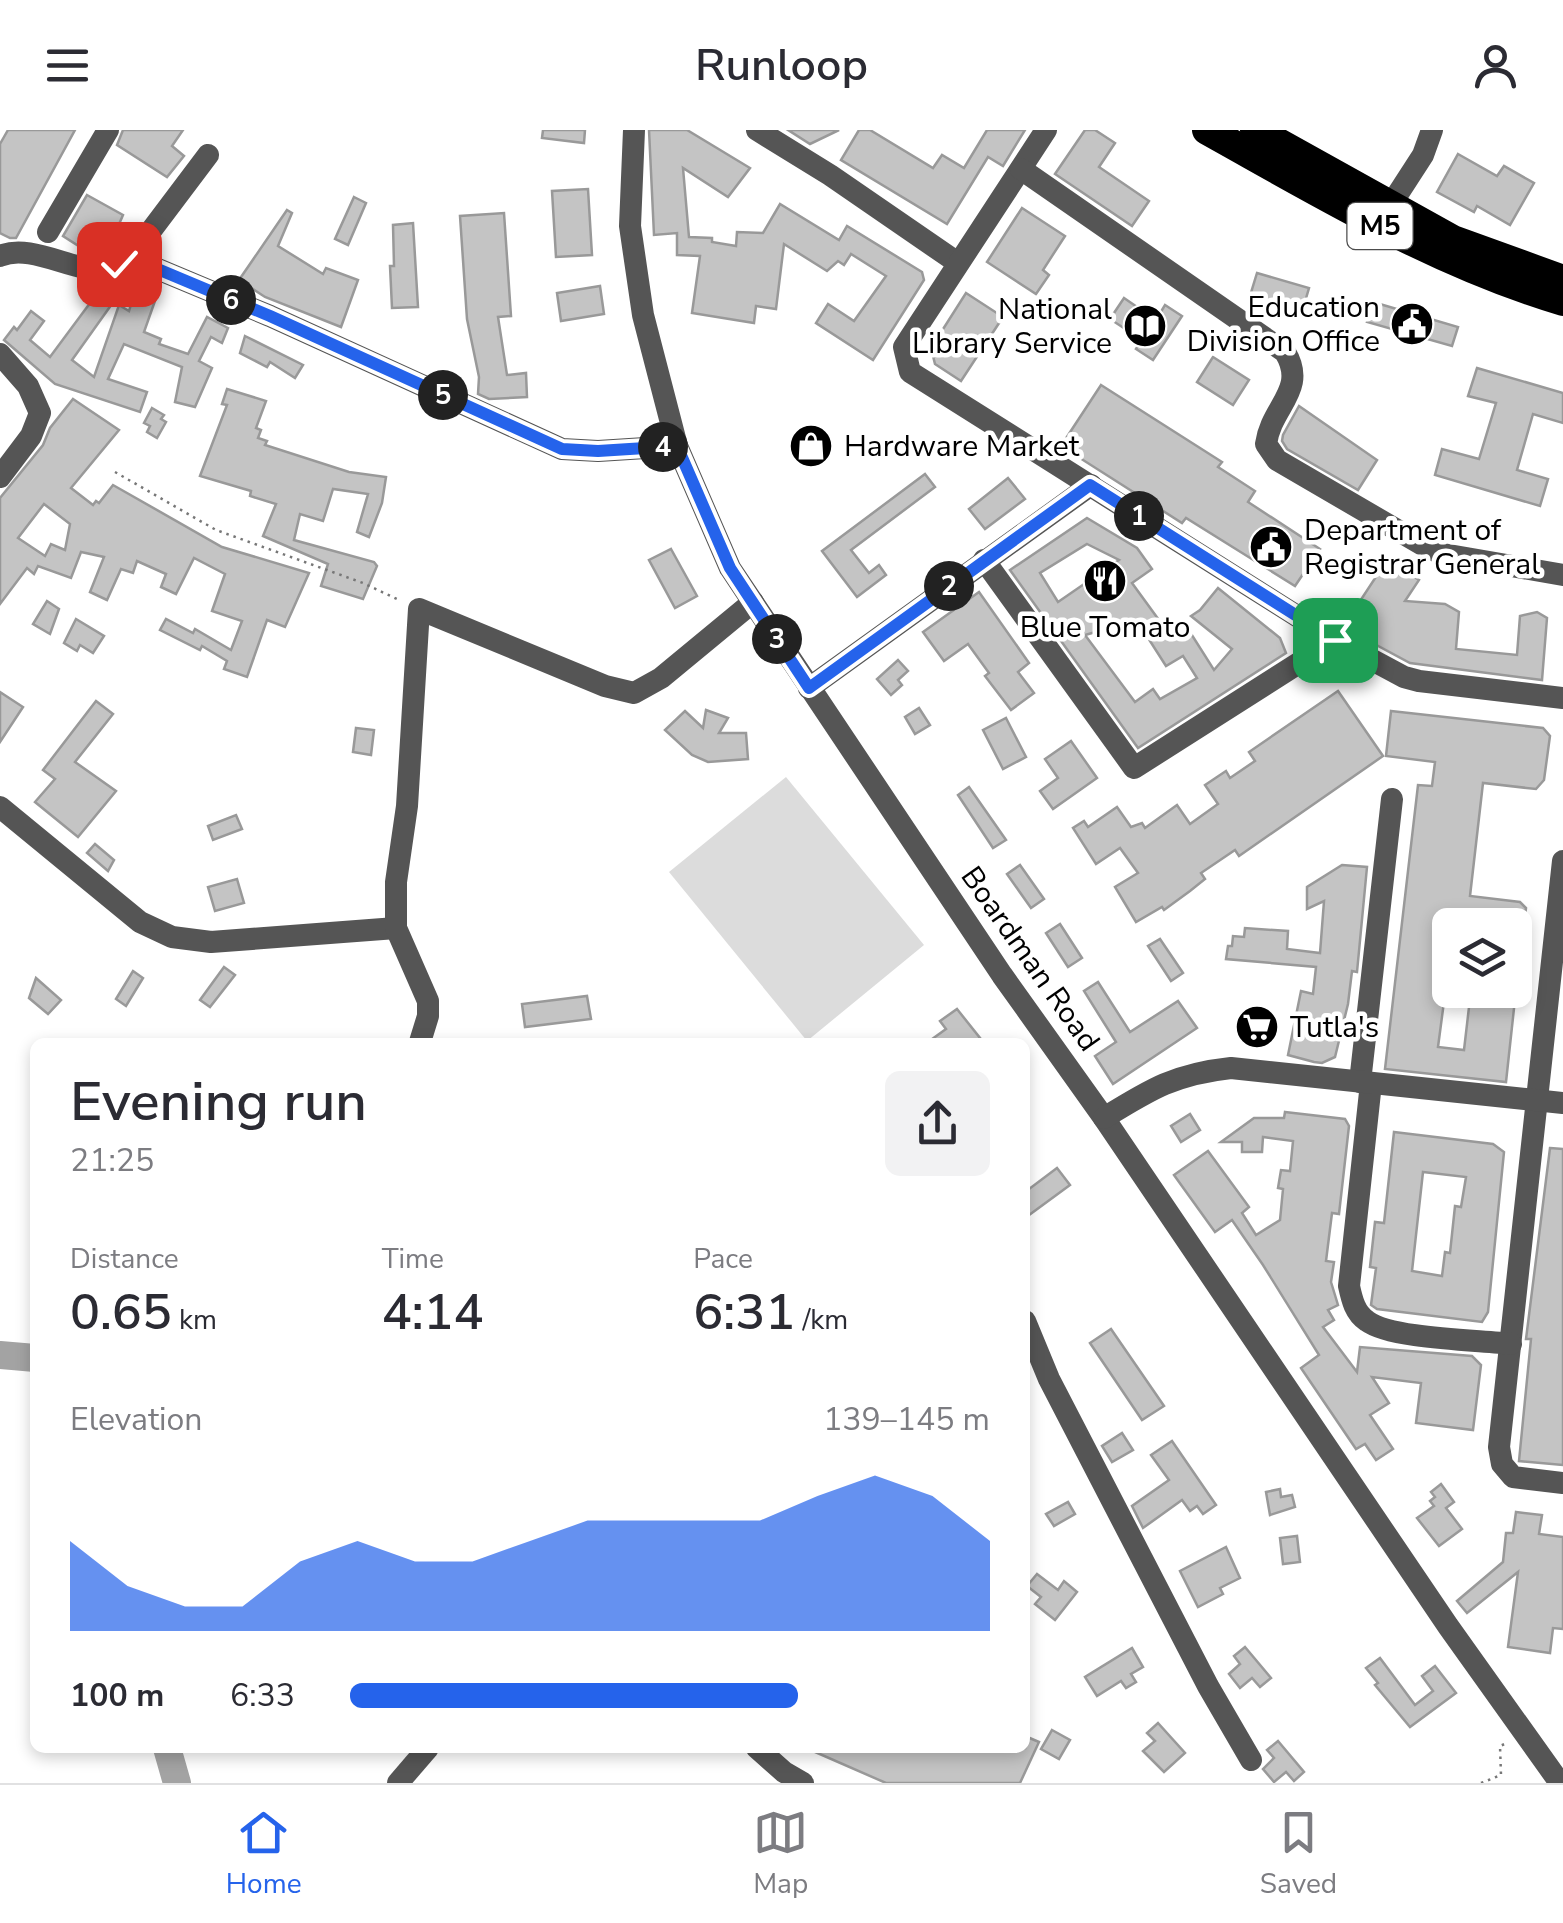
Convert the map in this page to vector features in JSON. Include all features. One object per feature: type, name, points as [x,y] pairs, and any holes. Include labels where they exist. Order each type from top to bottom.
[{"type":"highway","name":"M5","points":[[1207,130],[1386,230],[1478,271],[1563,300]]},
{"type":"highway","name":"M5","points":[[1255,130],[1454,240],[1563,280]]},
{"type":"street","points":[[48,232],[108,130]]},
{"type":"street","name":"Boardman Road","points":[[634,130],[630,226],[643,314],[677,446],[730,568],[1002,975],[1560,1783]]},
{"type":"street","points":[[758,130],[958,263]]},
{"type":"street","points":[[1046,130],[904,346],[910,372],[1335,640],[1404,677],[1563,698]]},
{"type":"street","points":[[1390,206],[1423,155],[1432,130]]},
{"type":"street","points":[[137,262],[150,232],[208,155]]},
{"type":"street","points":[[1021,170],[1284,352],[1294,367],[1293,385],[1268,426],[1266,444],[1276,460],[1428,548],[1563,575]]},
{"type":"street","points":[[0,256],[20,252],[90,269],[137,262],[270,316],[562,449],[677,446]]},
{"type":"street","points":[[0,354],[28,386],[40,413],[31,436],[0,477]]},
{"type":"street","points":[[809,688],[1090,485]]},
{"type":"street","points":[[984,560],[1134,768],[1335,640]]},
{"type":"street","points":[[421,1038],[428,1001],[396,928],[396,882],[406,806],[418,609],[605,686],[634,693],[661,678],[753,602]]},
{"type":"street","points":[[1392,799],[1349,1286],[1352,1303],[1362,1318],[1390,1330],[1511,1344]]},
{"type":"street","points":[[0,807],[140,922],[172,937],[211,942],[396,928]]},
{"type":"street","points":[[1563,861],[1556,986],[1536,1100],[1499,1447],[1502,1464],[1513,1477],[1563,1483]]},
{"type":"street","points":[[1104,1118],[1163,1082],[1231,1068],[1563,1103]]},
{"type":"street","points":[[1030,1333],[1049,1380],[1208,1686],[1251,1760]]},
{"type":"street","points":[[398,1783],[424,1753]]},
{"type":"street","points":[[763,1753],[803,1783]]},
{"type":"street","points":[[1540,1783],[1541,1756]]},
{"type":"path","points":[[116,472],[216,530],[363,582],[418,609]]},
{"type":"path","points":[[1499,1783],[1500,1746],[1526,1734]]},
{"type":"path","points":[[1481,1783],[1501,1775]]},
{"type":"shaded area","points":[[786,777],[924,945],[811,1038],[805,1038],[669,872]]},
{"type":"building","points":[[8,130],[75,130],[16,238],[0,233],[0,144]]},
{"type":"building","points":[[123,130],[183,130],[172,146],[184,156],[167,177],[117,145]]},
{"type":"building","points":[[543,130],[585,130],[584,143],[542,138]]},
{"type":"building","points":[[649,130],[687,130],[750,168],[728,197],[683,168],[689,237],[712,238],[712,242],[736,246],[737,232],[763,233],[780,204],[839,240],[847,226],[922,272],[924,280],[873,360],[816,323],[828,304],[854,321],[886,276],[851,254],[844,265],[838,261],[827,271],[784,244],[776,309],[756,306],[754,323],[692,313],[700,256],[677,255],[677,233],[654,235]]},
{"type":"building","points":[[788,130],[839,130],[810,144]]},
{"type":"building","points":[[859,130],[870,130],[933,168],[942,155],[964,168],[987,130],[1025,130],[1003,166],[988,157],[947,224],[841,160]]},
{"type":"building","points":[[1085,130],[1095,130],[1115,143],[1099,167],[1149,201],[1132,226],[1055,174]]},
{"type":"building","points":[[1458,154],[1497,176],[1504,166],[1534,183],[1510,225],[1477,206],[1474,212],[1437,192]]},
{"type":"building","points":[[588,189],[592,255],[556,257],[552,191]]},
{"type":"building","points":[[87,195],[123,215],[113,238],[102,231],[88,252],[63,236]]},
{"type":"building","points":[[354,197],[366,203],[348,245],[335,239]]},
{"type":"building","points":[[1022,208],[1065,236],[1043,270],[1049,275],[1036,294],[987,262]]},
{"type":"building","points":[[287,210],[292,213],[278,246],[323,274],[326,268],[358,280],[341,327],[265,297],[239,280]]},
{"type":"building","points":[[504,213],[511,316],[498,317],[507,375],[526,373],[527,397],[489,399],[478,394],[479,377],[467,319],[460,216]]},
{"type":"building","points":[[413,223],[418,307],[392,308],[393,225]]},
{"type":"building","points":[[1257,273],[1309,288],[1302,312],[1250,296]]},
{"type":"building","points":[[600,286],[604,314],[561,321],[557,293]]},
{"type":"building","points":[[99,291],[114,301],[72,360],[94,377],[119,305],[129,311],[133,298],[141,300],[144,294],[156,298],[144,332],[161,339],[159,344],[188,354],[207,317],[228,328],[222,343],[211,337],[199,361],[212,368],[195,407],[175,402],[182,367],[124,344],[108,379],[147,392],[140,412],[55,384],[4,340],[31,311],[44,321],[30,340],[50,357]]},
{"type":"building","points":[[966,293],[1003,317],[961,381],[935,364],[931,348]]},
{"type":"building","points":[[1124,298],[1156,320],[1165,305],[1182,316],[1153,360],[1136,349],[1142,340],[1110,319]]},
{"type":"building","points":[[1373,302],[1458,327],[1452,346],[1367,322]]},
{"type":"building","points":[[245,336],[303,365],[295,378],[270,362],[267,367],[240,353]]},
{"type":"building","points":[[1213,357],[1249,380],[1233,405],[1197,382]]},
{"type":"building","points":[[1477,368],[1563,393],[1563,423],[1533,414],[1517,470],[1548,479],[1540,506],[1435,475],[1442,449],[1479,459],[1496,403],[1468,396]]},
{"type":"building","points":[[1101,385],[1222,462],[1218,467],[1255,491],[1248,502],[1320,549],[1295,586],[1186,518],[1182,523],[1061,446]]},
{"type":"building","points":[[227,389],[266,401],[256,428],[261,430],[258,438],[267,441],[265,445],[349,472],[386,477],[382,503],[369,537],[357,532],[368,494],[333,489],[323,521],[300,514],[294,540],[374,562],[377,566],[363,599],[321,586],[328,564],[263,536],[276,504],[250,496],[251,491],[200,476],[227,405],[222,404]]},
{"type":"building","points":[[73,399],[119,430],[71,488],[93,505],[113,485],[222,547],[309,573],[285,627],[267,620],[247,677],[224,669],[227,661],[202,646],[200,650],[160,630],[166,619],[193,633],[195,629],[231,650],[242,621],[212,611],[225,574],[194,558],[176,594],[161,587],[166,574],[137,561],[133,573],[121,569],[107,600],[90,592],[104,557],[81,552],[71,578],[38,566],[34,574],[27,568],[0,604],[0,498],[43,445],[50,428]],"holes":[[[44,504],[70,524],[65,550],[51,544],[45,556],[18,538]]]},
{"type":"building","points":[[1299,406],[1377,460],[1358,490],[1287,449],[1283,435]]},
{"type":"building","points":[[152,408],[164,415],[161,419],[166,422],[157,438],[147,432],[150,426],[144,423]]},
{"type":"building","points":[[925,474],[935,487],[851,550],[869,573],[879,565],[886,575],[857,597],[822,551]]},
{"type":"building","points":[[1008,478],[1025,499],[985,529],[969,509]]},
{"type":"building","points":[[1087,518],[1137,548],[1152,569],[1132,583],[1167,631],[1183,621],[1214,670],[1232,649],[1191,616],[1218,588],[1280,638],[1286,653],[1138,748],[1010,570]],"holes":[[[1087,544],[1119,560],[1058,602],[1040,573]],[[1124,624],[1133,637],[1143,630],[1166,666],[1183,656],[1197,678],[1160,699],[1153,689],[1135,702],[1085,635]]]},
{"type":"building","points":[[671,549],[697,596],[675,608],[649,560]]},
{"type":"building","points":[[1387,560],[1419,580],[1405,601],[1445,604],[1459,612],[1456,649],[1517,655],[1520,616],[1537,612],[1547,618],[1542,680],[1410,663],[1343,627]]},
{"type":"building","points":[[979,592],[1029,663],[1018,672],[1034,693],[1011,710],[985,676],[989,673],[968,644],[944,661],[923,632]]},
{"type":"building","points":[[47,601],[59,609],[50,634],[33,624]]},
{"type":"building","points":[[76,619],[104,636],[93,653],[80,645],[77,651],[64,643]]},
{"type":"building","points":[[898,660],[908,671],[898,680],[902,685],[891,695],[877,679]]},
{"type":"building","points":[[1338,691],[1383,756],[1239,856],[1235,850],[1201,873],[1205,879],[1164,910],[1162,907],[1136,922],[1115,887],[1138,873],[1120,848],[1096,864],[1073,828],[1084,821],[1088,827],[1117,807],[1131,827],[1142,823],[1145,828],[1177,805],[1190,824],[1218,804],[1205,785],[1226,771],[1230,778],[1255,761],[1249,752]]},
{"type":"building","points":[[0,692],[23,707],[0,742]]},
{"type":"building","points":[[96,701],[113,714],[75,762],[116,791],[78,837],[35,802],[55,779],[43,770]]},
{"type":"building","points":[[919,708],[930,725],[915,734],[905,717]]},
{"type":"building","points":[[706,710],[728,718],[719,733],[746,733],[748,759],[708,762],[692,755],[665,730],[685,711],[703,728]]},
{"type":"building","points":[[1391,711],[1543,728],[1550,736],[1544,780],[1536,789],[1483,783],[1470,896],[1520,902],[1526,908],[1432,908],[1432,1008],[1443,1008],[1438,1047],[1464,1050],[1469,1008],[1514,1008],[1506,1082],[1385,1069],[1418,785],[1432,786],[1435,762],[1386,756]]},
{"type":"building","points":[[1006,718],[1026,757],[1003,769],[983,730]]},
{"type":"building","points":[[356,728],[374,730],[371,755],[353,752]]},
{"type":"building","points":[[1071,741],[1097,778],[1053,809],[1040,791],[1058,778],[1045,759]]},
{"type":"building","points":[[969,787],[1006,840],[993,848],[958,795]]},
{"type":"building","points":[[236,815],[242,829],[213,840],[208,826]]},
{"type":"building","points":[[95,844],[114,860],[108,871],[87,853]]},
{"type":"building","points":[[1020,865],[1044,899],[1031,908],[1007,874]]},
{"type":"building","points":[[1342,865],[1367,867],[1357,972],[1352,971],[1335,1057],[1322,1063],[1288,1055],[1301,991],[1313,994],[1316,967],[1226,959],[1233,936],[1244,937],[1245,928],[1288,931],[1287,949],[1320,953],[1324,901],[1307,909],[1307,887]]},
{"type":"building","points":[[237,879],[244,903],[215,911],[208,887]]},
{"type":"building","points":[[1060,924],[1082,958],[1068,967],[1046,933]]},
{"type":"building","points":[[1160,939],[1183,973],[1171,981],[1148,946]]},
{"type":"building","points":[[224,967],[235,975],[210,1007],[200,1000]]},
{"type":"building","points":[[133,971],[143,978],[126,1006],[116,999]]},
{"type":"building","points":[[36,978],[61,1000],[48,1014],[29,998]]},
{"type":"building","points":[[1098,982],[1130,1032],[1178,1001],[1197,1028],[1113,1084],[1095,1056],[1116,1042],[1084,991]]},
{"type":"building","points":[[587,996],[591,1019],[525,1027],[522,1004]]},
{"type":"building","points":[[957,1009],[980,1038],[934,1038],[946,1029],[940,1021]]},
{"type":"building","points":[[1285,1112],[1345,1119],[1349,1126],[1339,1214],[1332,1213],[1326,1261],[1334,1262],[1331,1282],[1338,1305],[1328,1310],[1334,1320],[1323,1327],[1357,1372],[1360,1347],[1472,1356],[1481,1365],[1473,1430],[1416,1423],[1421,1383],[1372,1377],[1389,1403],[1370,1415],[1393,1449],[1376,1460],[1365,1444],[1356,1449],[1301,1368],[1319,1355],[1263,1265],[1232,1220],[1215,1232],[1174,1175],[1208,1151],[1249,1207],[1242,1213],[1256,1235],[1280,1220],[1283,1189],[1278,1188],[1281,1170],[1290,1171],[1293,1141],[1263,1137],[1262,1152],[1242,1152],[1242,1142],[1221,1142],[1254,1118],[1284,1118]]},
{"type":"building","points":[[1190,1114],[1200,1130],[1181,1142],[1171,1126]]},
{"type":"building","points":[[1394,1132],[1493,1144],[1504,1152],[1488,1312],[1482,1322],[1377,1309],[1371,1305],[1376,1268],[1370,1267],[1375,1222],[1384,1223]],"holes":[[[1423,1172],[1466,1177],[1461,1207],[1455,1206],[1450,1253],[1445,1252],[1442,1276],[1412,1271]]]},
{"type":"building","points":[[1550,1148],[1563,1149],[1563,1465],[1519,1461],[1531,1339],[1526,1339]]},
{"type":"building","points":[[1057,1168],[1070,1185],[1030,1214],[1030,1188]]},
{"type":"building","points":[[1111,1329],[1164,1406],[1142,1420],[1090,1343]]},
{"type":"building","points":[[1122,1433],[1133,1450],[1112,1462],[1102,1446]]},
{"type":"building","points":[[1172,1441],[1216,1505],[1203,1514],[1197,1506],[1190,1511],[1182,1500],[1143,1528],[1132,1506],[1169,1480],[1151,1455]]},
{"type":"building","points":[[1441,1484],[1454,1502],[1446,1508],[1462,1529],[1439,1546],[1417,1518],[1434,1506],[1431,1492]]},
{"type":"building","points":[[1280,1489],[1281,1497],[1292,1495],[1295,1507],[1270,1515],[1266,1492]]},
{"type":"building","points":[[1068,1502],[1075,1514],[1054,1526],[1046,1514]]},
{"type":"building","points":[[1516,1512],[1542,1515],[1539,1534],[1563,1537],[1563,1629],[1553,1628],[1550,1653],[1508,1647],[1518,1572],[1467,1613],[1457,1601],[1503,1562],[1506,1533],[1513,1533]]},
{"type":"building","points":[[1297,1536],[1300,1562],[1283,1564],[1280,1538]]},
{"type":"building","points":[[1226,1547],[1240,1578],[1220,1588],[1223,1594],[1198,1607],[1180,1571]]},
{"type":"building","points":[[1037,1574],[1058,1590],[1064,1581],[1077,1592],[1055,1620],[1035,1604],[1041,1597],[1030,1588]]},
{"type":"building","points":[[1245,1647],[1271,1678],[1260,1687],[1252,1678],[1240,1688],[1229,1674],[1240,1664],[1234,1656]]},
{"type":"building","points":[[1132,1648],[1143,1667],[1131,1674],[1136,1682],[1126,1688],[1121,1681],[1097,1696],[1085,1677]]},
{"type":"building","points":[[1380,1658],[1415,1705],[1433,1691],[1422,1676],[1435,1666],[1456,1693],[1410,1727],[1366,1668]]},
{"type":"building","points":[[1158,1723],[1185,1753],[1164,1772],[1143,1751],[1155,1741],[1147,1733]]},
{"type":"building","points":[[1052,1730],[1070,1740],[1059,1759],[1041,1749]]},
{"type":"building","points":[[1030,1738],[1039,1742],[1020,1783],[886,1783],[817,1753],[1030,1753]]},
{"type":"building","points":[[1278,1741],[1304,1772],[1294,1781],[1286,1772],[1274,1782],[1263,1769],[1274,1758],[1267,1750]]},
{"type":"waterway","points":[[0,1355],[30,1358]]},
{"type":"waterway","points":[[168,1753],[177,1783]]},
{"type":"place","name":"Education Division Office","points":[[1412,324]]},
{"type":"place","name":"National Library Service","points":[[1145,326]]},
{"type":"place","name":"Hardware Market","points":[[811,446]]},
{"type":"place","name":"Department of Registrar General","points":[[1271,547]]},
{"type":"place","name":"Blue Tomato","points":[[1105,581]]},
{"type":"place","name":"Tutla's","points":[[1257,1027]]},
{"type":"route","points":[[119,264],[148,265],[562,449],[677,446],[730,568],[809,688],[1090,485],[1335,640]]}]
